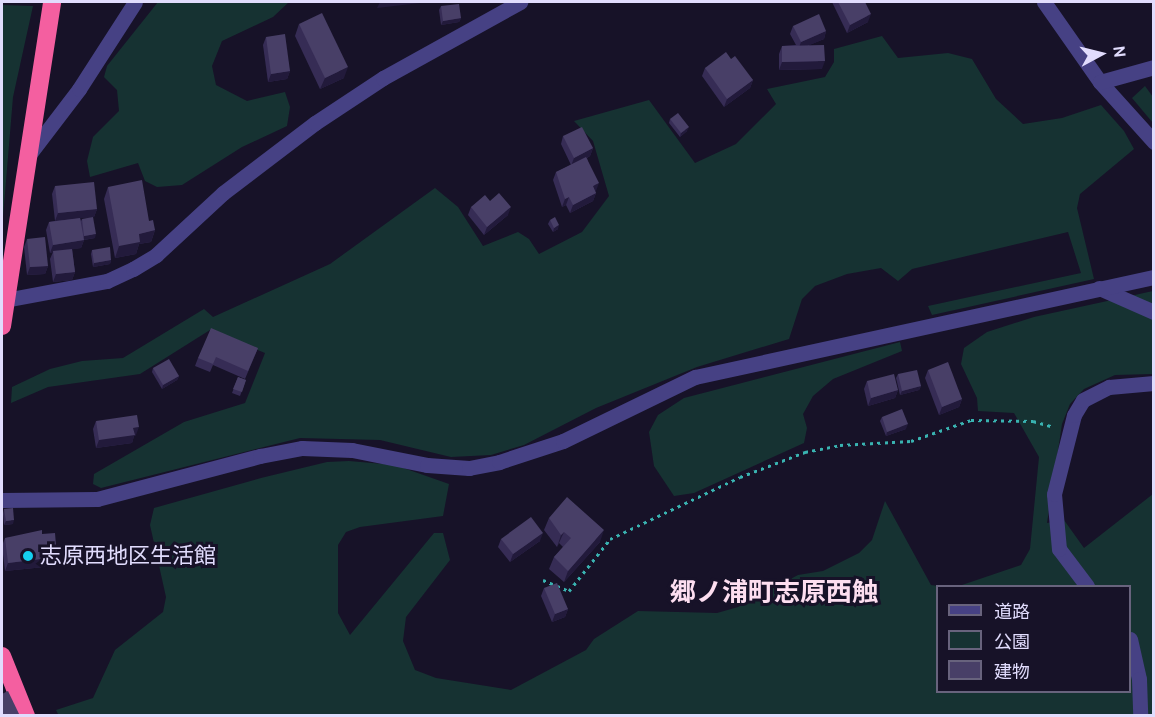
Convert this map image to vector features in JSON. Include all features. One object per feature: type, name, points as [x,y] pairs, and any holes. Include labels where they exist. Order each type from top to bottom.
[{"type":"highway","points":[[2,326],[52,2]]},
{"type":"highway","points":[[2,656],[6,683],[26,716]]},
{"type":"street","points":[[6,300],[107,281],[133,269],[156,255],[223,193],[315,123],[383,78],[520,2]]},
{"type":"street","points":[[1044,2],[1100,82],[1154,142]]},
{"type":"street","points":[[28,156],[79,89],[103,46],[134,4]]},
{"type":"street","points":[[1100,82],[1154,67]]},
{"type":"street","points":[[2,500],[97,499],[260,456],[302,448],[352,450],[427,465],[469,468],[499,462],[563,441],[695,377],[1154,277]]},
{"type":"street","points":[[1099,288],[1154,312]]},
{"type":"street","points":[[1086,585],[1059,549],[1054,494],[1068,435],[1083,400],[1109,387],[1154,383]]},
{"type":"street","points":[[1131,643],[1139,679],[1140,716]]},
{"type":"path","points":[[543,580],[569,591],[610,539],[629,528],[805,452],[840,445],[911,441],[971,420],[1033,421],[1068,435]]},
{"type":"green space","points":[[158,2],[289,2],[273,17],[222,41],[212,66],[216,85],[247,101],[285,92],[290,107],[287,126],[242,147],[182,185],[157,187],[145,181],[138,163],[90,177],[87,161],[93,137],[119,111],[117,90],[104,77],[107,66]]},
{"type":"green space","points":[[2,5],[33,6],[13,97],[2,229]]},
{"type":"green space","points":[[882,36],[898,58],[948,53],[972,59],[996,99],[1023,124],[1062,118],[1101,105],[1124,131],[1134,149],[1080,194],[1077,208],[1094,279],[932,315],[928,306],[1081,273],[1068,232],[912,269],[898,281],[881,268],[847,274],[815,286],[802,299],[789,339],[697,367],[596,408],[524,445],[491,455],[451,457],[380,440],[300,438],[101,488],[93,484],[94,474],[184,422],[245,403],[265,353],[210,330],[140,374],[48,387],[11,403],[12,387],[50,369],[82,361],[123,358],[204,309],[213,317],[330,264],[435,188],[458,207],[483,246],[518,232],[529,239],[539,254],[582,232],[609,196],[593,141],[574,121],[649,100],[695,163],[736,144],[776,104],[767,89],[825,77],[834,62],[834,49]]},
{"type":"green space","points":[[1145,86],[1153,97],[1153,123],[1132,98]]},
{"type":"green space","points":[[1153,291],[1153,374],[1115,375],[1084,389],[1070,404],[1062,424],[1047,523],[1064,520],[1084,548],[1153,494],[1153,715],[59,716],[56,710],[93,698],[115,650],[163,612],[166,597],[150,525],[154,508],[327,462],[349,461],[395,465],[449,484],[443,516],[360,527],[346,532],[338,545],[338,613],[350,635],[434,533],[443,533],[450,560],[406,617],[403,641],[415,670],[436,678],[511,690],[586,650],[594,639],[638,611],[717,613],[738,607],[798,575],[823,571],[859,553],[872,540],[885,501],[931,585],[936,586],[936,693],[1131,693],[1131,585],[962,585],[1021,565],[1030,549],[1039,457],[1014,413],[978,411],[977,398],[961,364],[964,348],[987,332],[1034,317]]},
{"type":"green space","points":[[900,342],[902,351],[833,379],[813,396],[803,414],[807,428],[804,443],[694,493],[674,496],[654,466],[649,432],[658,415],[684,398]]},
{"type":"building","points":[[838,2],[865,2],[871,14],[850,25]]},
{"type":"building","points":[[459,4],[461,18],[443,21],[441,6]]},
{"type":"building","points":[[322,13],[348,67],[325,78],[299,24]]},
{"type":"building","points":[[819,14],[826,31],[801,42],[793,26]]},
{"type":"building","points":[[285,34],[290,71],[271,74],[266,37]]},
{"type":"building","points":[[824,45],[825,61],[782,62],[782,46]]},
{"type":"building","points":[[726,52],[731,59],[735,56],[753,80],[727,99],[705,68]]},
{"type":"building","points":[[678,113],[689,127],[681,133],[670,119]]},
{"type":"building","points":[[582,127],[593,148],[574,158],[563,136]]},
{"type":"building","points":[[586,157],[599,183],[593,186],[596,193],[573,205],[569,197],[565,199],[556,172]]},
{"type":"building","points":[[142,180],[149,221],[153,220],[155,230],[139,234],[140,242],[119,246],[108,187]]},
{"type":"building","points":[[94,182],[97,209],[58,213],[55,186]]},
{"type":"building","points":[[499,193],[511,207],[487,227],[471,207],[485,195],[490,201]]},
{"type":"building","points":[[93,217],[96,234],[84,236],[82,219]]},
{"type":"building","points":[[555,217],[559,225],[554,228],[550,220]]},
{"type":"building","points":[[80,218],[84,240],[53,245],[49,222]]},
{"type":"building","points":[[45,237],[48,266],[30,267],[27,239]]},
{"type":"building","points":[[110,247],[111,260],[94,263],[92,250]]},
{"type":"building","points":[[72,249],[75,272],[56,274],[53,251]]},
{"type":"building","points":[[211,328],[258,348],[248,371],[216,357],[213,364],[198,358]]},
{"type":"building","points":[[169,359],[179,376],[163,385],[153,368]]},
{"type":"building","points":[[948,362],[962,399],[942,407],[928,370]]},
{"type":"building","points":[[917,370],[921,386],[902,391],[898,374]]},
{"type":"building","points":[[894,374],[898,390],[871,398],[867,381]]},
{"type":"building","points":[[238,377],[246,380],[242,392],[233,389]]},
{"type":"building","points":[[902,409],[908,424],[887,432],[882,417]]},
{"type":"building","points":[[137,415],[139,427],[133,428],[135,435],[99,440],[96,421]]},
{"type":"building","points":[[567,497],[604,530],[568,571],[554,557],[571,538],[564,532],[561,535],[549,518]]},
{"type":"building","points":[[13,508],[14,520],[6,521],[4,509]]},
{"type":"building","points":[[531,517],[543,533],[513,554],[501,539]]},
{"type":"building","name":"志原西地区生活館","points":[[42,530],[42,534],[55,533],[57,557],[8,563],[5,538]]},
{"type":"building","points":[[557,583],[568,609],[555,614],[544,588]]},
{"type":"building","points":[[8,691],[20,716],[2,716],[2,694]]},
{"type":"place","name":"志原西地区生活館","points":[[28,556]]},
{"type":"district","name":"郷ノ浦町志原西触","points":[[774,593]]}]
